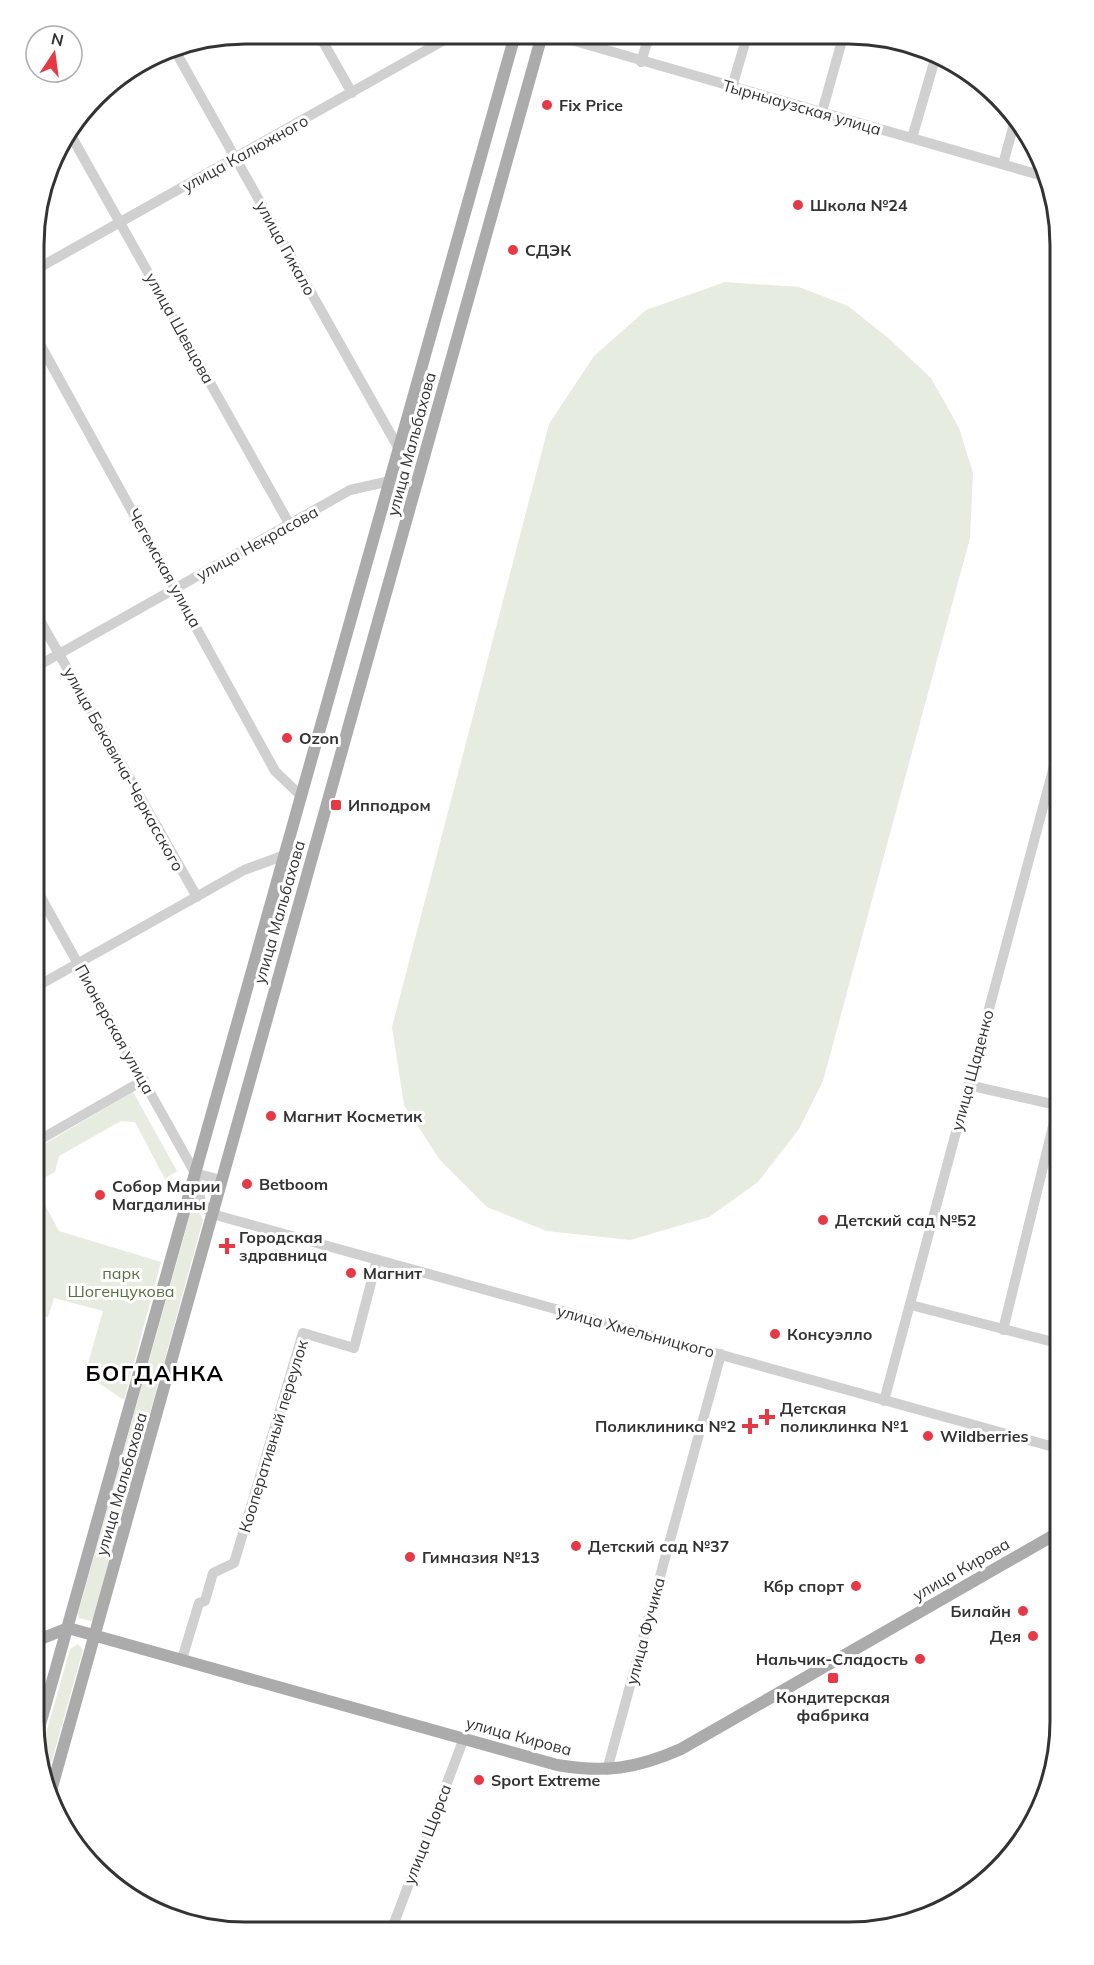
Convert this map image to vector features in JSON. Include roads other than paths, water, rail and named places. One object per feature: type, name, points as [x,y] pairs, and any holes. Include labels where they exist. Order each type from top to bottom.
[{"type":"main road","name":"улица Мальбахова","points":[[44,1711],[512,44]]},
{"type":"main road","name":"улица Мальбахова","points":[[53,1783],[539,44]]},
{"type":"main road","name":"улица Кирова","points":[[68,1628],[556,1765],[607,1770],[641,1765],[681,1749],[1050,1537]]},
{"type":"main road","points":[[44,1638],[68,1628]]},
{"type":"street","points":[[324,44],[352,93]]},
{"type":"street","name":"улица Калюжного","points":[[44,265],[438,44]]},
{"type":"street","name":"Тырныаузская улица","points":[[583,44],[1038,174]]},
{"type":"street","points":[[641,62],[647,44]]},
{"type":"street","points":[[732,87],[745,44]]},
{"type":"street","points":[[822,112],[841,44]]},
{"type":"street","name":"улица Гикало","points":[[178,55],[399,449]]},
{"type":"street","points":[[912,138],[934,62]]},
{"type":"street","points":[[1003,164],[1013,127]]},
{"type":"street","name":"улица Шевцова","points":[[73,139],[290,525]]},
{"type":"street","name":"Чегемская улица","points":[[44,350],[275,771],[301,796]]},
{"type":"street","name":"улица Некрасова","points":[[44,662],[350,490],[390,481]]},
{"type":"street","name":"улица Бековича-Черкасского","points":[[44,628],[197,897]]},
{"type":"street","name":"улица Щаденко","points":[[884,1401],[1050,781]]},
{"type":"street","points":[[44,982],[244,870],[285,855]]},
{"type":"street","name":"Пионерская улица","points":[[44,903],[195,1173],[201,1202]]},
{"type":"street","points":[[44,1137],[144,1080]]},
{"type":"street","points":[[968,1086],[1050,1104]]},
{"type":"street","points":[[1004,1330],[1050,1143]]},
{"type":"street","points":[[195,1173],[221,1180]]},
{"type":"street","points":[[186,1206],[201,1202],[212,1214]]},
{"type":"street","name":"улица Хмельницкого","points":[[212,1214],[1050,1446]]},
{"type":"street","name":"Кооперативный переулок","points":[[182,1659],[199,1603],[205,1601],[213,1573],[234,1563],[303,1333],[354,1348],[377,1260]]},
{"type":"street","points":[[911,1305],[1050,1341]]},
{"type":"street","name":"улица Фучика","points":[[607,1770],[721,1354]]},
{"type":"street","name":"улица Щорса","points":[[393,1922],[464,1738]]},
{"type":"place","name":"Fix Price","points":[[547,105]]},
{"type":"place","name":"Школа №24","points":[[798,205]]},
{"type":"place","name":"СДЭК","points":[[513,250]]},
{"type":"place","name":"Ozon","points":[[287,738]]},
{"type":"place","name":"Ипподром","points":[[336,805]]},
{"type":"place","name":"Магнит Косметик","points":[[271,1116]]},
{"type":"place","name":"Betboom","points":[[247,1184]]},
{"type":"place","name":"Собор Марии Магдалины","points":[[100,1195]]},
{"type":"place","name":"Детский сад №52","points":[[823,1220]]},
{"type":"place","name":"Городская здравница","points":[[227,1246]]},
{"type":"place","name":"Магнит","points":[[351,1273]]},
{"type":"place","name":"Консуэлло","points":[[775,1334]]},
{"type":"place","name":"Детская поликлинка №1","points":[[767,1417]]},
{"type":"place","name":"Поликлиника №2","points":[[750,1426]]},
{"type":"place","name":"Wildberries","points":[[928,1436]]},
{"type":"place","name":"Детский сад №37","points":[[576,1546]]},
{"type":"place","name":"Гимназия №13","points":[[410,1557]]},
{"type":"place","name":"Кбр спорт","points":[[856,1586]]},
{"type":"place","name":"Билайн","points":[[1023,1611]]},
{"type":"place","name":"Дея","points":[[1033,1636]]},
{"type":"place","name":"Нальчик-Сладость","points":[[920,1659]]},
{"type":"place","name":"Кондитерская фабрика","points":[[833,1678]]},
{"type":"place","name":"Sport Extreme","points":[[479,1780]]},
{"type":"district","name":"БОГДАНКА","points":[[155,1373]]},
{"type":"park label","name":"парк Шогенцукова","points":[[121,1282]]}]
